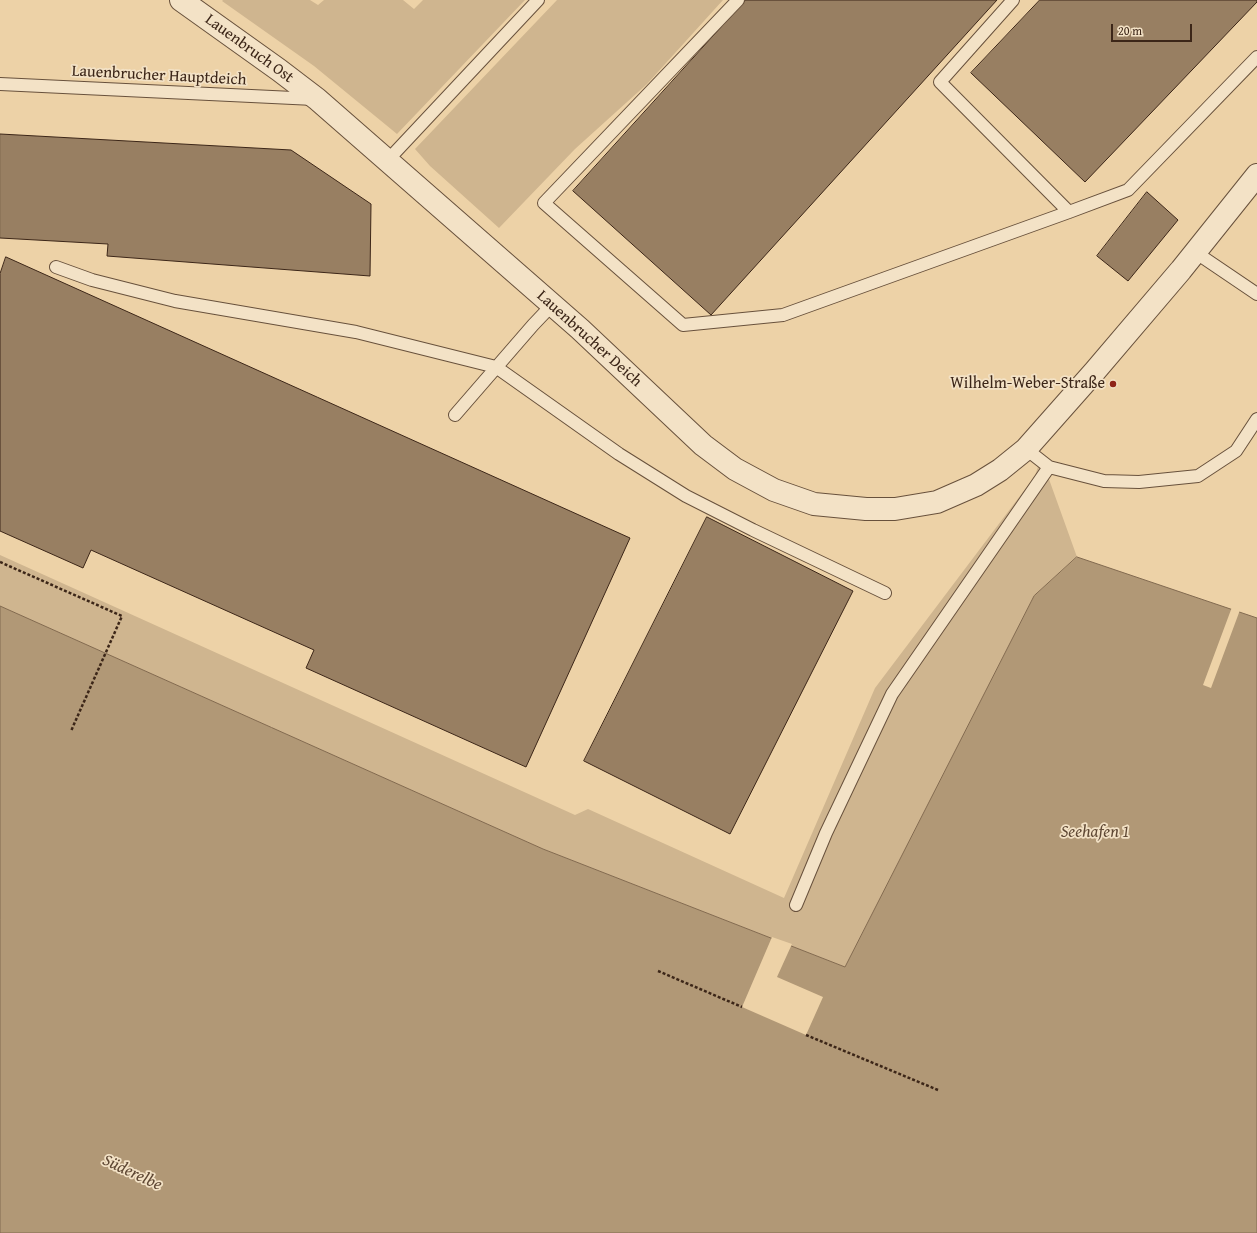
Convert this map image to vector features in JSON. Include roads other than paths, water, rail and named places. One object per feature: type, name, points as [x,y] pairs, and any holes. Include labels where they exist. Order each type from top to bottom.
[{"type":"street","name":"Lauenbruch Ost","points":[[181,0],[317,99]]},
{"type":"street","name":"Lauenbrucher Deich","points":[[317,99],[580,329],[703,445],[735,469],[774,490],[814,504],[866,509],[895,509],[937,502],[976,485],[1000,470],[1026,449]]},
{"type":"street","points":[[1026,449],[1100,366],[1257,175]]},
{"type":"lane","points":[[387,161],[538,0]]},
{"type":"lane","points":[[738,0],[544,203],[683,325],[783,315],[1128,190],[1257,57]]},
{"type":"lane","points":[[1013,0],[940,82],[1069,212]]},
{"type":"lane","name":"Lauenbrucher Hauptdeich","points":[[0,84],[317,99]]},
{"type":"lane","points":[[1195,252],[1257,294]]},
{"type":"lane","points":[[56,267],[92,280],[175,301],[356,332],[496,367],[619,454],[686,496],[753,530],[885,593]]},
{"type":"lane","points":[[455,414],[552,305]]},
{"type":"lane","points":[[1026,449],[1048,467],[1104,481],[1139,482],[1198,476],[1236,451],[1257,419]]},
{"type":"lane","points":[[796,905],[826,833],[892,694],[1048,467]]},
{"type":"water","points":[[1077,557],[1257,618],[1257,1233],[0,1233],[0,606],[543,849],[845,967],[1034,596]]},
{"type":"place","name":"Wilhelm-Weber-Straße","points":[[1113,384]]},
{"type":"water label","name":"Seehafen 1","points":[[1095,833]]},
{"type":"water label","name":"Süderelbe","points":[[132,1173]]}]
